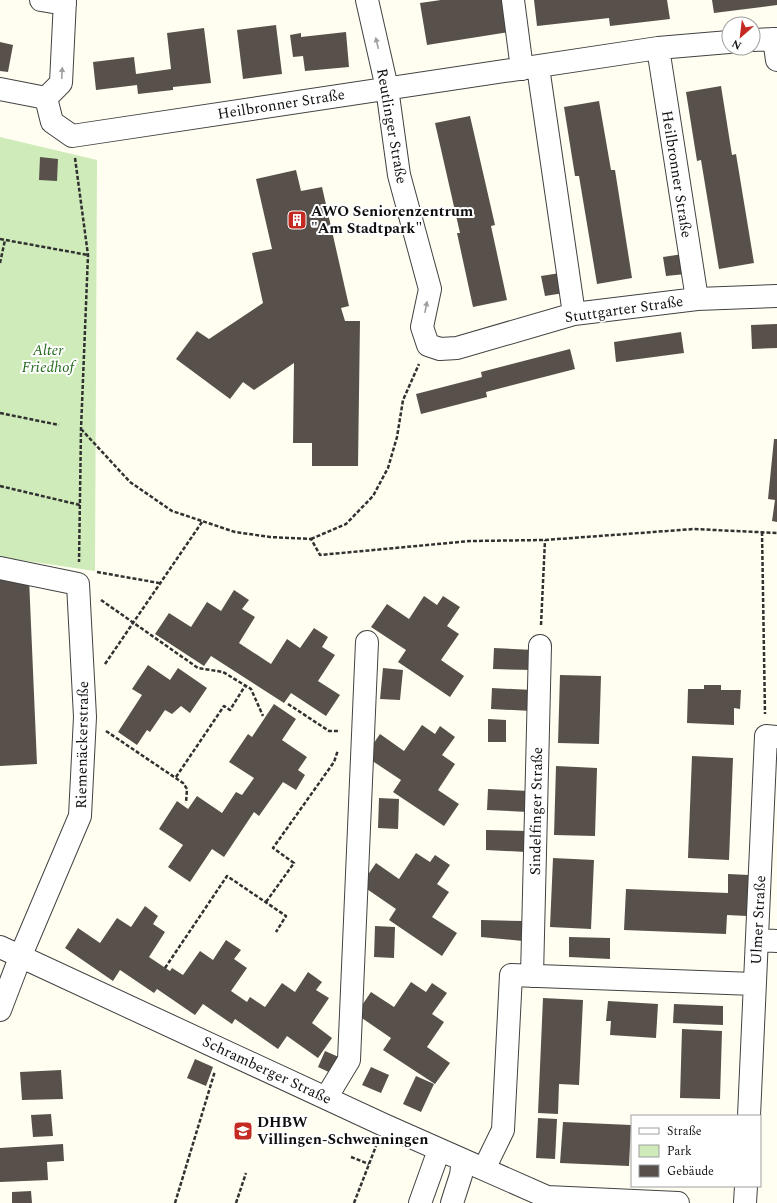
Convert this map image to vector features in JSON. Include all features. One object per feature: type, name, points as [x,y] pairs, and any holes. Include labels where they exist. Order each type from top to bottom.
[{"type":"street","points":[[41,0],[65,2],[62,82],[46,98]]},
{"type":"street","name":"Reutlinger Straße","points":[[367,0],[387,88],[400,175],[430,289],[422,327],[428,344]]},
{"type":"street","points":[[513,0],[530,68],[574,314]]},
{"type":"street","points":[[768,39],[777,60]]},
{"type":"street","name":"Heilbronner Straße","points":[[72,136],[658,48],[721,43]]},
{"type":"street","name":"Heilbronner Straße","points":[[658,48],[697,299]]},
{"type":"street","points":[[0,89],[46,98]]},
{"type":"street","points":[[46,98],[52,122],[72,136]]},
{"type":"street","name":"Stuttgarter Straße","points":[[428,344],[440,349],[457,348],[574,314],[697,299],[777,296]]},
{"type":"street","points":[[0,568],[79,577]]},
{"type":"street","name":"Riemenäckerstraße","points":[[0,1010],[21,955],[80,816],[85,717],[79,577]]},
{"type":"street","points":[[326,1098],[349,1060],[367,642]]},
{"type":"street","name":"Sindelfinger Straße","points":[[532,976],[540,646]]},
{"type":"street","name":"Ulmer Straße","points":[[749,1115],[754,984],[767,941],[771,736]]},
{"type":"street","name":"Schramberger Straße","points":[[0,947],[21,955],[384,1125],[546,1197],[664,1203]]},
{"type":"street","points":[[484,1169],[503,1130],[511,975],[754,984]]},
{"type":"street","points":[[420,1203],[439,1150]]},
{"type":"street","points":[[452,1203],[461,1175],[463,1160]]},
{"type":"street","points":[[745,1203],[746,1187]]},
{"type":"path","points":[[72,136],[88,255],[81,429],[79,577]]},
{"type":"path","points":[[0,240],[88,255]]},
{"type":"path","points":[[0,264],[5,240]]},
{"type":"path","points":[[81,429],[130,482],[172,511],[235,532],[270,537],[311,539],[346,524],[373,496],[388,468],[397,436],[403,400],[428,344]]},
{"type":"path","points":[[0,413],[59,425]]},
{"type":"path","points":[[0,486],[80,505]]},
{"type":"path","points":[[84,694],[159,582],[202,522]]},
{"type":"path","points":[[311,539],[320,555],[470,541],[545,540],[694,529],[777,533]]},
{"type":"path","points":[[762,532],[771,736]]},
{"type":"path","points":[[540,646],[545,540]]},
{"type":"path","points":[[79,577],[159,582]]},
{"type":"path","points":[[79,577],[132,622],[198,668],[223,672],[251,689],[263,716]]},
{"type":"path","points":[[176,777],[224,706],[230,710],[245,686]]},
{"type":"path","points":[[288,704],[329,731],[363,731]]},
{"type":"path","points":[[85,717],[176,777],[186,788],[186,803]]},
{"type":"path","points":[[266,902],[294,863],[273,848],[334,762],[339,749]]},
{"type":"path","points":[[166,968],[227,876],[286,916],[276,932]]},
{"type":"path","points":[[175,1203],[223,1050]]},
{"type":"path","points":[[354,1203],[384,1125]]},
{"type":"path","points":[[351,1157],[369,1164]]},
{"type":"path","points":[[236,1203],[246,1173]]},
{"type":"green space","name":"Alter Friedhof","points":[[0,137],[97,160],[95,571],[0,557]]},
{"type":"building","points":[[441,0],[504,0],[509,32],[427,45],[420,3]]},
{"type":"building","points":[[534,0],[667,0],[670,19],[610,26],[609,18],[537,26]]},
{"type":"building","points":[[712,0],[777,0],[777,5],[714,13]]},
{"type":"building","points":[[276,25],[282,74],[243,79],[237,30]]},
{"type":"building","points":[[204,28],[211,83],[173,87],[173,90],[138,94],[137,85],[96,90],[93,62],[134,57],[136,74],[171,69],[167,33]]},
{"type":"building","points":[[346,32],[349,67],[305,71],[303,56],[293,57],[290,35],[301,33],[301,37]]},
{"type":"building","points":[[0,42],[13,45],[8,72],[0,71]]},
{"type":"building","points":[[721,86],[732,155],[736,154],[754,263],[719,269],[701,160],[697,161],[686,92]]},
{"type":"building","points":[[599,101],[611,170],[615,170],[632,278],[597,284],[579,176],[575,176],[564,107]]},
{"type":"building","points":[[470,116],[495,225],[491,226],[507,300],[473,307],[457,233],[460,233],[435,123]]},
{"type":"building","points":[[40,157],[58,159],[57,181],[39,180]]},
{"type":"building","points":[[296,170],[301,191],[322,187],[349,306],[341,308],[345,321],[360,321],[358,466],[312,466],[312,443],[293,443],[294,363],[254,390],[243,382],[230,399],[176,359],[197,331],[209,339],[263,303],[252,253],[272,249],[256,179]]},
{"type":"building","points":[[683,254],[686,274],[666,276],[663,257]]},
{"type":"building","points":[[560,273],[564,293],[545,296],[541,276]]},
{"type":"building","points":[[777,324],[777,348],[752,349],[751,325]]},
{"type":"building","points":[[681,332],[684,353],[616,362],[614,342]]},
{"type":"building","points":[[570,349],[575,369],[486,392],[487,397],[421,414],[416,394],[482,377],[481,372]]},
{"type":"building","points":[[774,439],[777,439],[777,522],[772,521],[775,500],[768,499]]},
{"type":"building","points":[[29,578],[37,764],[0,766],[0,579]]},
{"type":"building","points":[[234,590],[249,600],[242,609],[255,617],[239,643],[271,664],[287,639],[300,648],[314,628],[328,637],[322,647],[335,655],[318,681],[340,695],[326,716],[291,693],[284,703],[211,656],[204,666],[155,634],[169,613],[191,627],[207,602],[221,611]]},
{"type":"building","points":[[424,596],[437,605],[443,596],[460,607],[447,626],[459,634],[441,660],[464,676],[450,697],[398,662],[406,650],[371,627],[387,604],[409,619]]},
{"type":"building","points":[[494,648],[534,650],[533,670],[493,669]]},
{"type":"building","points":[[148,665],[170,680],[178,668],[207,688],[190,713],[181,706],[172,714],[165,710],[150,732],[147,730],[137,745],[118,732],[142,695],[132,689]]},
{"type":"building","points":[[383,668],[403,670],[400,700],[380,699]]},
{"type":"building","points":[[560,675],[601,676],[599,744],[558,743]]},
{"type":"building","points":[[704,685],[721,685],[721,690],[741,690],[740,709],[734,708],[734,725],[687,723],[688,689],[704,689]]},
{"type":"building","points":[[492,688],[533,690],[532,711],[491,709]]},
{"type":"building","points":[[274,704],[296,719],[282,740],[307,757],[298,770],[305,775],[296,790],[283,782],[259,816],[254,812],[224,857],[212,849],[190,882],[168,867],[183,845],[159,829],[177,801],[188,809],[197,796],[222,813],[236,792],[242,795],[254,778],[229,762],[248,734],[252,737]]},
{"type":"building","points":[[488,719],[506,720],[506,742],[488,742]]},
{"type":"building","points":[[422,725],[435,734],[440,726],[455,737],[442,755],[455,764],[438,790],[459,804],[444,826],[393,792],[401,780],[365,756],[380,734],[404,751]]},
{"type":"building","points":[[692,756],[733,758],[729,860],[688,858]]},
{"type":"building","points":[[556,766],[597,768],[595,836],[554,835]]},
{"type":"building","points":[[488,789],[529,791],[528,812],[487,810]]},
{"type":"building","points":[[379,798],[399,799],[398,829],[378,828]]},
{"type":"building","points":[[486,830],[527,831],[526,852],[486,850]]},
{"type":"building","points":[[416,853],[430,862],[435,855],[450,865],[437,884],[449,892],[432,917],[457,933],[442,956],[389,920],[396,909],[361,885],[376,863],[399,879]]},
{"type":"building","points":[[553,858],[594,860],[591,929],[550,927]]},
{"type":"building","points":[[728,874],[749,875],[747,916],[727,915],[726,934],[624,930],[626,889],[728,893]]},
{"type":"building","points":[[145,906],[158,916],[153,924],[165,932],[149,957],[170,971],[172,968],[183,975],[200,951],[213,960],[226,940],[241,950],[234,959],[247,968],[231,991],[247,1002],[250,997],[265,1007],[282,983],[295,992],[308,972],[322,982],[316,990],[329,998],[312,1023],[332,1038],[318,1058],[287,1036],[278,1049],[235,1019],[232,1024],[203,1004],[195,1015],[157,989],[154,993],[120,970],[113,981],[65,948],[78,928],[100,943],[117,918],[131,927]]},
{"type":"building","points":[[481,920],[524,921],[523,941],[481,937]]},
{"type":"building","points":[[375,926],[395,927],[394,958],[374,957]]},
{"type":"building","points":[[569,937],[610,938],[610,959],[569,957]]},
{"type":"building","points":[[411,982],[426,992],[432,983],[447,993],[432,1014],[444,1022],[427,1047],[450,1063],[435,1084],[383,1050],[391,1038],[356,1014],[371,992],[394,1007]]},
{"type":"building","points":[[543,998],[583,1000],[579,1085],[559,1084],[558,1114],[538,1113]]},
{"type":"building","points":[[608,1001],[658,1004],[656,1038],[610,1035],[611,1021],[606,1021]]},
{"type":"building","points":[[674,1004],[723,1006],[723,1025],[673,1023]]},
{"type":"building","points":[[682,1029],[722,1031],[720,1099],[680,1098]]},
{"type":"building","points":[[325,1051],[341,1058],[333,1074],[318,1067]]},
{"type":"building","points":[[195,1059],[213,1067],[206,1086],[187,1078]]},
{"type":"building","points":[[371,1067],[389,1075],[381,1093],[362,1085]]},
{"type":"building","points":[[61,1070],[63,1099],[22,1100],[20,1072]]},
{"type":"building","points":[[416,1076],[434,1084],[421,1112],[403,1104]]},
{"type":"building","points":[[51,1114],[53,1136],[33,1137],[31,1115]]},
{"type":"building","points":[[538,1118],[557,1119],[555,1159],[536,1158]]},
{"type":"building","points":[[563,1122],[631,1125],[629,1166],[560,1163]]},
{"type":"building","points":[[63,1144],[64,1161],[47,1162],[48,1180],[0,1182],[0,1148]]},
{"type":"building","points":[[31,1191],[32,1203],[12,1203],[12,1192]]},
{"type":"place","name":"AWO Seniorenzentrum \"Am Stadtpark\"","points":[[297,220]]},
{"type":"place","name":"DHBW Villingen-Schwenningen","points":[[243,1131]]}]
